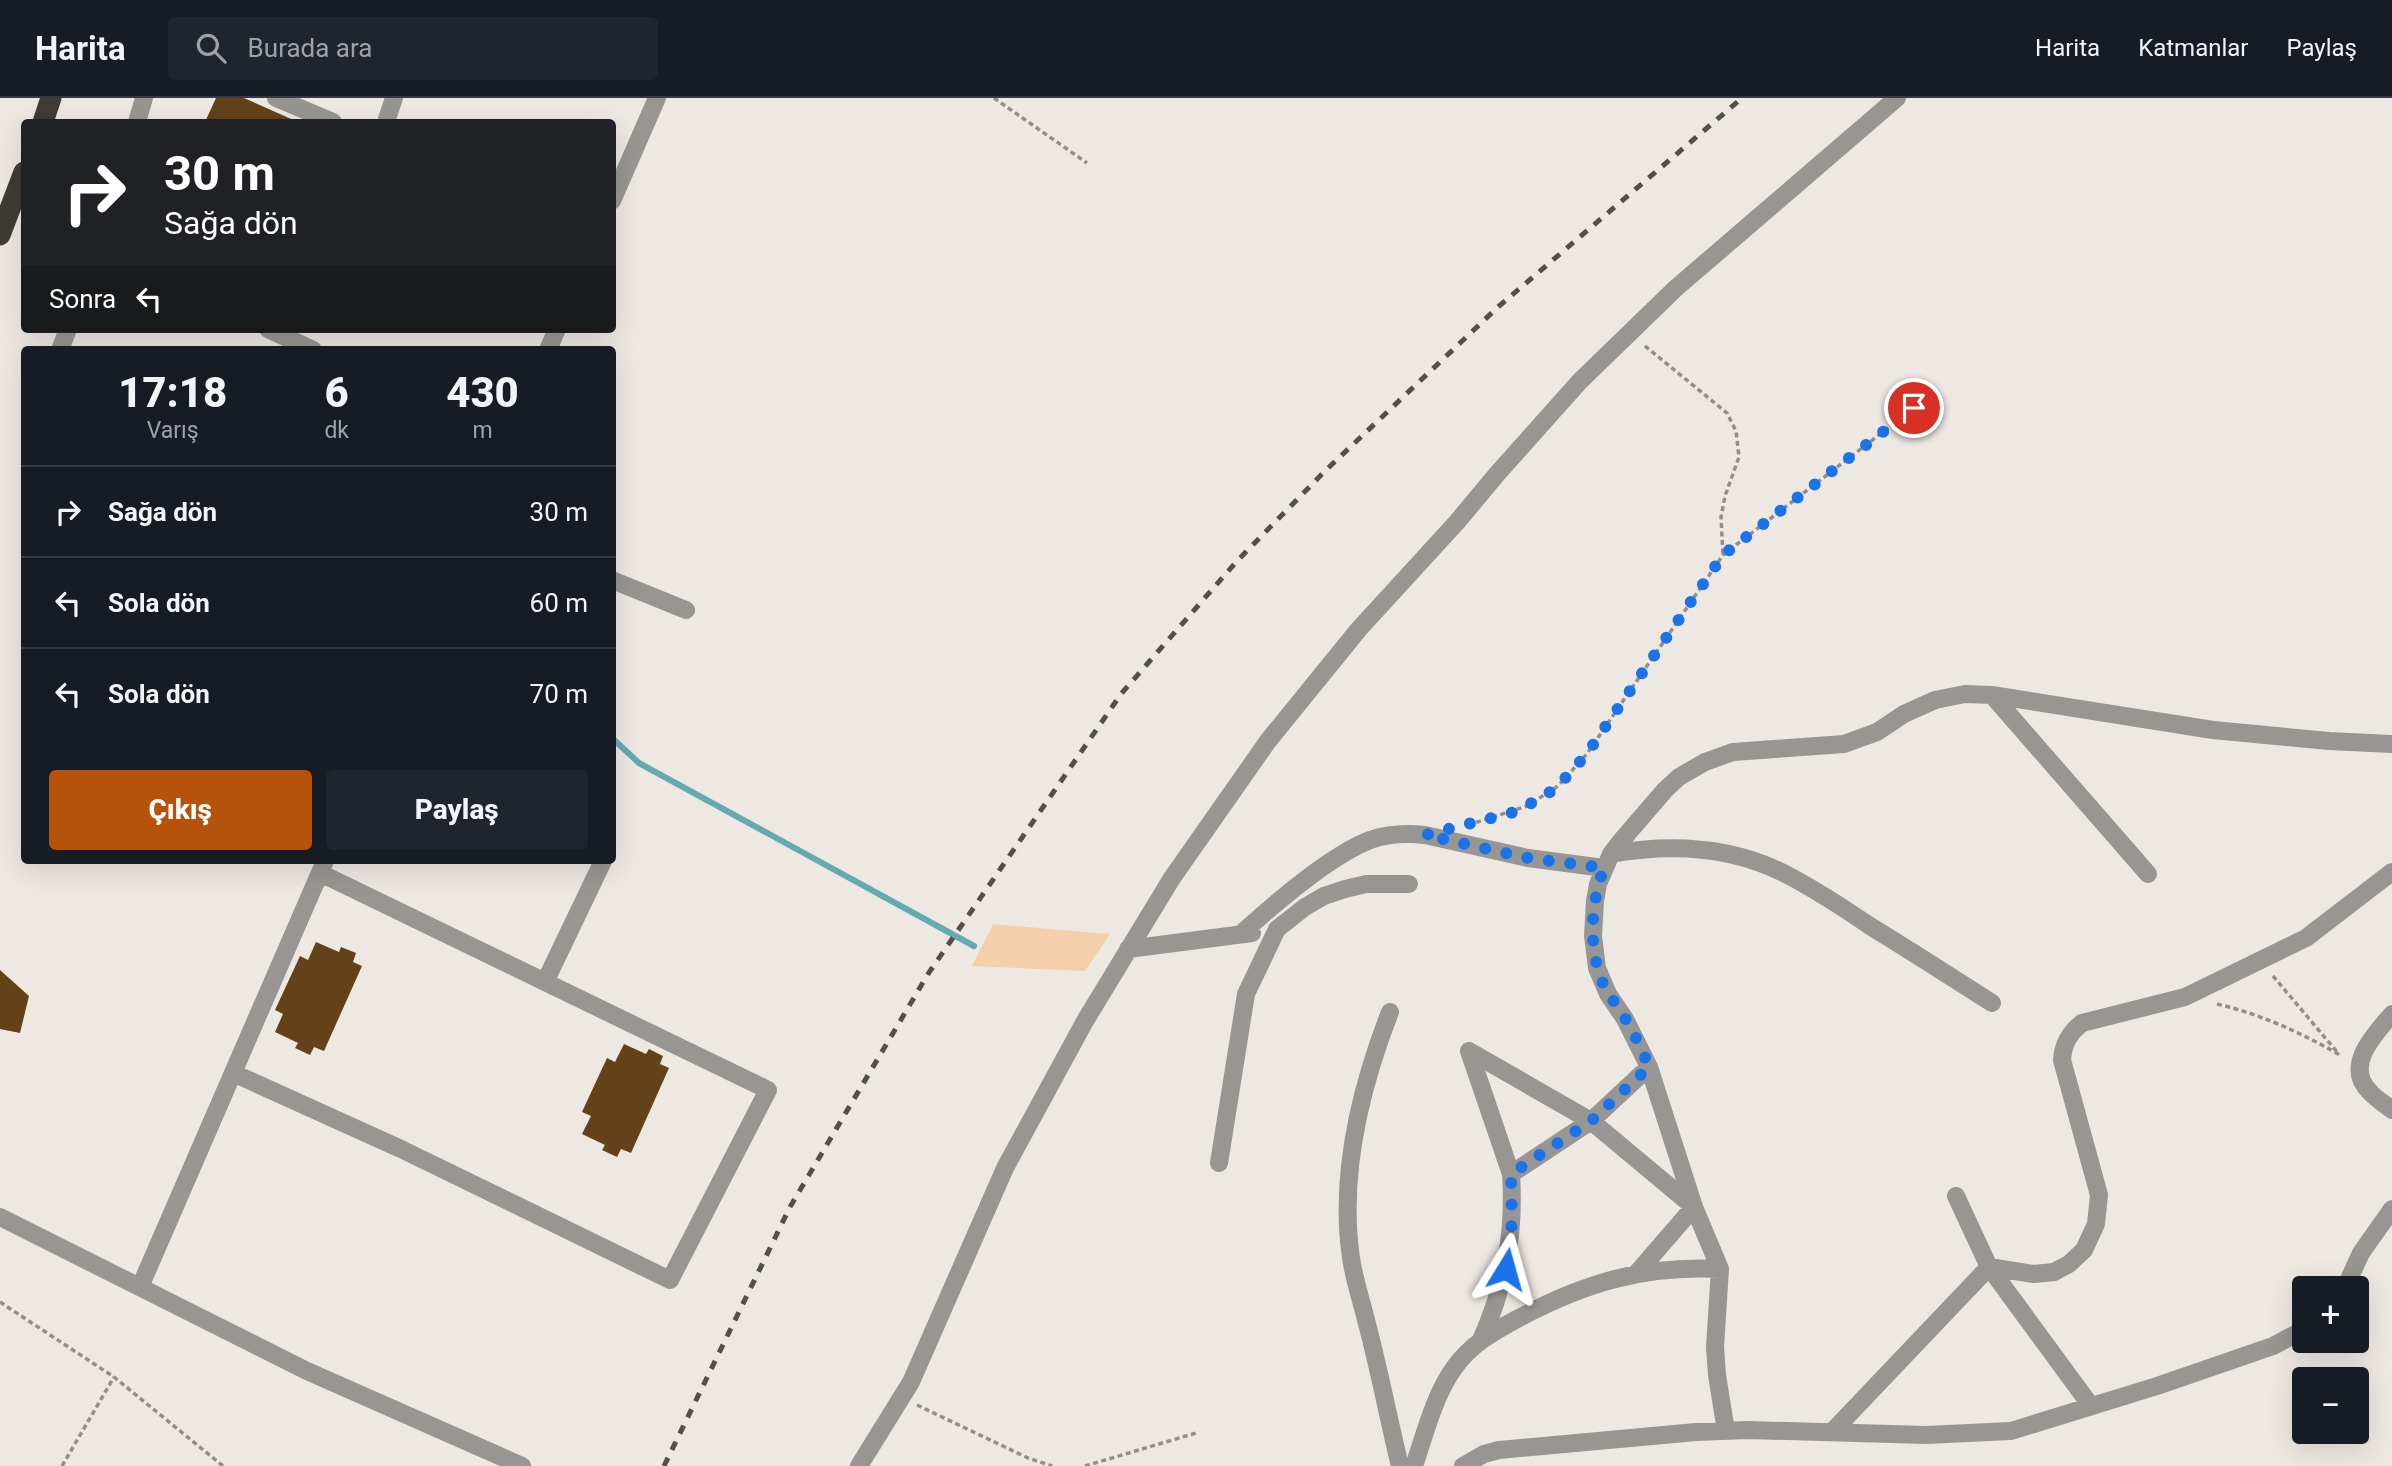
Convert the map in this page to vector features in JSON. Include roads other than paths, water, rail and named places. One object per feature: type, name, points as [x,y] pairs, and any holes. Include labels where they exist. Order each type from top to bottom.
[{"type":"highway","points":[[45,119],[51,98]]},
{"type":"highway","points":[[0,235],[21,180]]},
{"type":"street","points":[[137,119],[144,98]]},
{"type":"street","points":[[275,98],[326,119]]},
{"type":"street","points":[[387,119],[394,98]]},
{"type":"street","points":[[616,192],[657,98]]},
{"type":"street","points":[[859,1466],[911,1382],[1005,1168],[1085,1021],[1128,949],[1219,809],[1312,684],[1538,427],[1616,346],[1676,288],[1897,98]]},
{"type":"street","points":[[277,333],[304,346]]},
{"type":"street","points":[[616,582],[686,610]]},
{"type":"street","points":[[1726,1431],[1717,1375],[1720,1269],[1694,1207],[1649,1067],[1625,1019],[1608,994],[1597,968],[1593,936],[1595,901],[1608,861],[1665,790],[1679,777],[1704,762],[1733,752],[1844,744],[1877,732],[1904,714],[1934,700],[1965,694],[1992,695],[2214,730],[2392,744]]},
{"type":"street","points":[[1992,695],[2148,874]]},
{"type":"street","points":[[1241,934],[1326,866],[1360,845],[1384,836],[1425,835],[1528,858],[1608,861],[1649,848],[1687,848],[1724,853],[1765,865],[1808,886],[1992,1003]]},
{"type":"street","points":[[545,982],[602,864]]},
{"type":"street","points":[[139,1287],[322,867],[545,982],[768,1090],[670,1280],[408,1152],[233,1073]]},
{"type":"street","points":[[1989,1267],[2034,1275],[2063,1268],[2084,1250],[2096,1224],[2099,1195],[2062,1060],[2068,1037],[2082,1023],[2185,997],[2259,961],[2306,938],[2392,872]]},
{"type":"street","points":[[1219,1163],[1246,994],[1277,929],[1324,896],[1345,889],[1388,883],[1409,884]]},
{"type":"street","points":[[1128,949],[1277,929]]},
{"type":"street","points":[[1390,1012],[1372,1062],[1359,1113],[1350,1164],[1348,1227],[1357,1289],[1400,1466]]},
{"type":"street","points":[[2392,1014],[2364,1050],[2360,1068],[2368,1091],[2392,1110]]},
{"type":"street","points":[[1481,1341],[1500,1294],[1506,1269],[1512,1222],[1511,1174],[1469,1051],[1591,1121],[1694,1207]]},
{"type":"street","points":[[1511,1174],[1591,1121],[1649,1067]]},
{"type":"street","points":[[1956,1196],[1989,1267],[2091,1406]]},
{"type":"street","points":[[1637,1273],[1694,1207]]},
{"type":"street","points":[[2350,1276],[2361,1253],[2392,1209]]},
{"type":"street","points":[[0,1217],[307,1371],[522,1466]]},
{"type":"street","points":[[1832,1432],[1989,1267]]},
{"type":"street","points":[[1414,1466],[1444,1384],[1454,1368],[1481,1341],[1533,1310],[1615,1278],[1665,1269],[1720,1269]]},
{"type":"street","points":[[1463,1466],[1484,1454],[1499,1450],[1726,1431],[1926,1435],[2011,1431],[2273,1346],[2292,1336]]},
{"type":"waterway","points":[[616,742],[639,763],[974,946]]},
{"type":"railway","points":[[664,1466],[790,1207],[928,974],[1121,694],[1237,561],[1325,471],[1498,307],[1742,98]]}]
